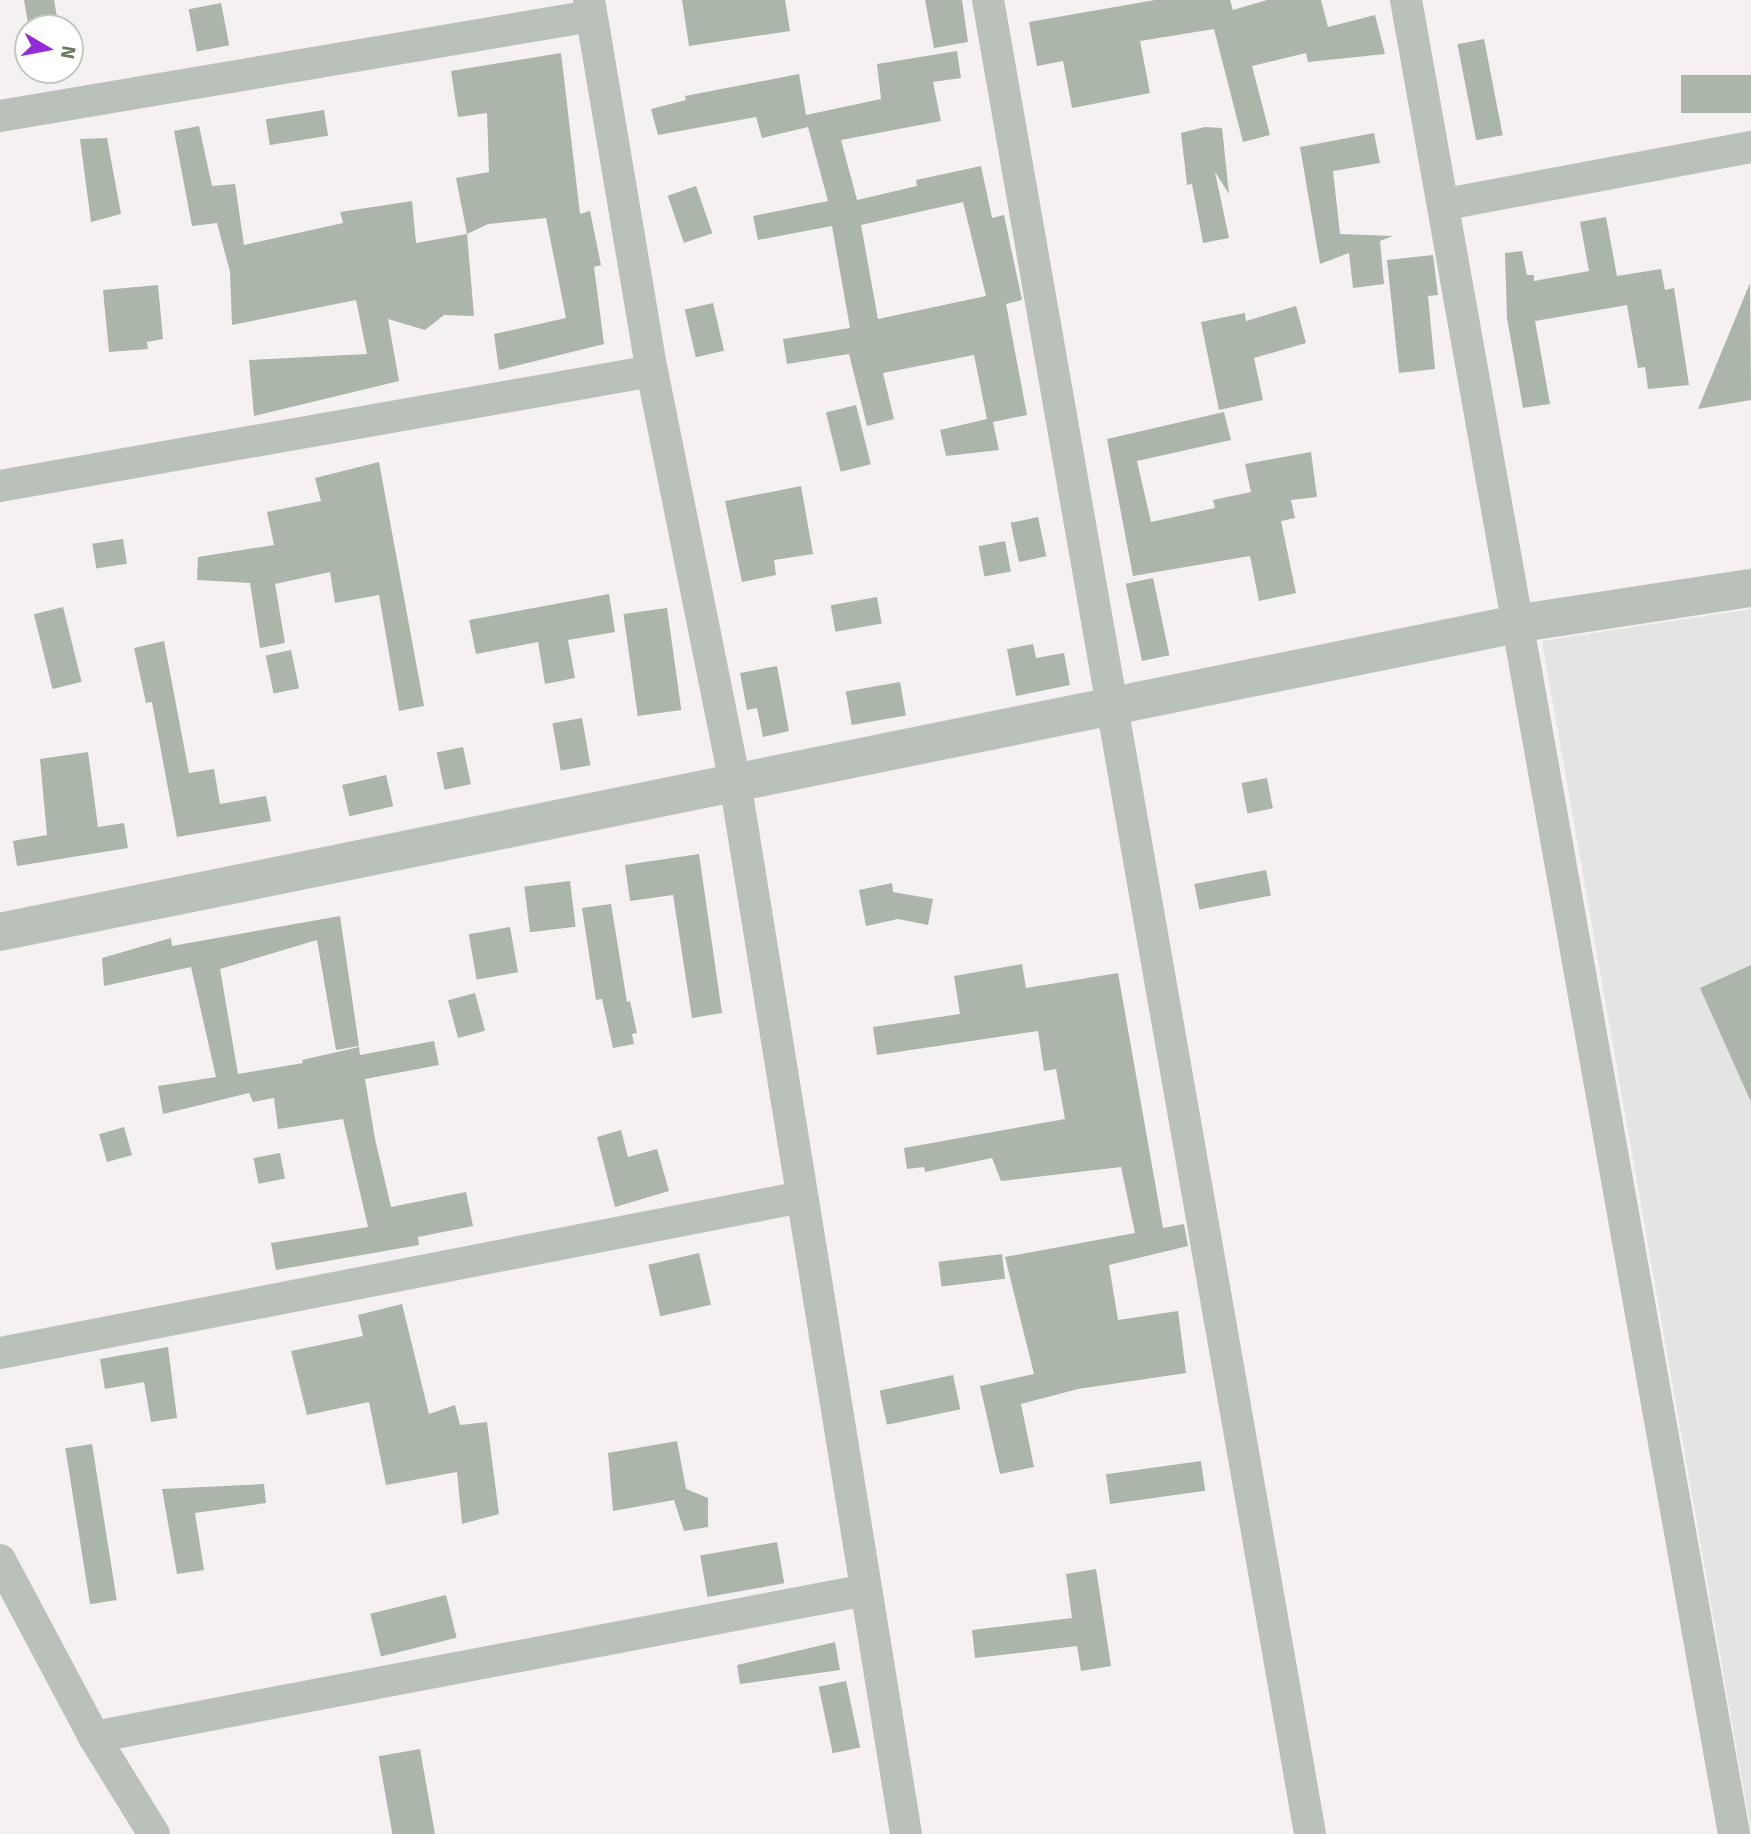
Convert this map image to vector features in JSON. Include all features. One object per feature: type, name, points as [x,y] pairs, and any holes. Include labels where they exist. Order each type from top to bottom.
[{"type":"street","points":[[988,0],[1110,708],[1310,1834]]},
{"type":"street","points":[[1406,0],[1446,204],[1521,623],[1734,1834]]},
{"type":"street","points":[[0,116],[590,8],[652,371],[735,782],[906,1834]]},
{"type":"street","points":[[1446,204],[1751,147]]},
{"type":"street","points":[[0,486],[652,371]]},
{"type":"street","points":[[0,932],[1521,623],[1751,588]]},
{"type":"street","points":[[0,1353],[802,1197]]},
{"type":"street","points":[[0,1560],[94,1737],[154,1834]]},
{"type":"street","points":[[94,1737],[866,1590]]},
{"type":"shaded area","points":[[1751,609],[1751,1831],[1542,641]]},
{"type":"building","points":[[24,0],[54,0],[56,14],[26,14]]},
{"type":"building","points":[[682,0],[785,0],[790,31],[689,46]]},
{"type":"building","points":[[925,0],[962,0],[968,42],[934,48]]},
{"type":"building","points":[[1155,0],[1230,0],[1233,10],[1267,0],[1321,0],[1328,27],[1375,15],[1385,54],[1308,62],[1306,53],[1252,66],[1270,135],[1243,142],[1214,29],[1140,41],[1150,93],[1072,108],[1063,61],[1037,66],[1029,22]]},
{"type":"building","points":[[221,3],[229,45],[197,52],[189,9]]},
{"type":"building","points":[[1484,39],[1503,135],[1476,140],[1457,44]]},
{"type":"building","points":[[957,51],[961,78],[933,82],[941,121],[841,140],[857,200],[917,186],[916,180],[981,166],[992,218],[1004,215],[1022,300],[1006,304],[1027,415],[993,422],[999,450],[946,456],[940,430],[987,419],[974,355],[883,373],[894,419],[867,426],[849,354],[787,364],[783,339],[850,328],[832,226],[758,240],[753,216],[828,201],[808,127],[762,138],[756,117],[658,135],[651,109],[686,100],[685,96],[799,74],[806,115],[881,99],[877,64]],"holes":[[[963,202],[986,296],[878,319],[861,225]]]},
{"type":"building","points":[[561,53],[580,214],[590,211],[601,265],[594,267],[604,344],[499,370],[494,334],[566,318],[546,218],[488,224],[467,234],[456,178],[489,172],[487,113],[458,117],[451,71]]},
{"type":"building","points":[[1681,75],[1751,75],[1751,113],[1681,113]]},
{"type":"building","points":[[324,110],[328,136],[270,145],[266,119]]},
{"type":"building","points":[[199,126],[212,186],[235,184],[244,245],[343,223],[340,212],[412,201],[416,243],[467,234],[474,316],[444,315],[425,330],[388,319],[399,381],[254,416],[249,360],[367,354],[356,300],[232,325],[230,272],[217,223],[192,226],[174,131]]},
{"type":"building","points":[[1205,127],[1222,128],[1229,194],[1215,172],[1229,238],[1203,243],[1192,184],[1187,185],[1181,133]]},
{"type":"building","points":[[1374,133],[1380,163],[1333,171],[1340,234],[1393,236],[1380,241],[1384,284],[1353,288],[1349,253],[1320,264],[1300,147]]},
{"type":"building","points":[[107,138],[121,214],[91,222],[80,139]]},
{"type":"building","points":[[696,186],[712,233],[684,243],[668,196]]},
{"type":"building","points":[[1606,217],[1617,276],[1661,269],[1665,290],[1674,288],[1689,385],[1648,389],[1645,367],[1638,368],[1627,305],[1535,321],[1550,404],[1523,408],[1507,318],[1505,253],[1522,251],[1527,275],[1534,275],[1534,281],[1589,271],[1580,222]]},
{"type":"building","points":[[1433,255],[1438,295],[1428,296],[1435,369],[1399,373],[1387,260]]},
{"type":"building","points":[[1750,283],[1751,400],[1698,409]]},
{"type":"building","points":[[158,285],[163,339],[147,342],[148,349],[109,352],[103,290]]},
{"type":"building","points":[[713,303],[724,351],[696,357],[685,310]]},
{"type":"building","points":[[1296,306],[1306,343],[1254,358],[1263,400],[1219,410],[1201,322],[1245,313],[1246,321]]},
{"type":"building","points":[[856,405],[871,464],[841,472],[826,412]]},
{"type":"building","points":[[1224,412],[1231,440],[1137,461],[1151,522],[1215,508],[1213,500],[1251,492],[1245,464],[1311,452],[1317,497],[1291,500],[1295,518],[1281,521],[1296,593],[1259,601],[1250,556],[1133,576],[1107,439]]},
{"type":"building","points":[[379,462],[424,706],[399,711],[379,595],[335,603],[330,572],[275,584],[285,643],[260,648],[250,583],[197,580],[198,557],[274,545],[267,512],[321,501],[315,478]]},
{"type":"building","points":[[801,486],[813,554],[774,560],[776,575],[742,582],[725,501]]},
{"type":"building","points":[[1038,517],[1046,556],[1019,562],[1011,523]]},
{"type":"building","points":[[123,539],[127,564],[96,569],[92,544]]},
{"type":"building","points":[[1005,541],[1011,571],[984,577],[978,546]]},
{"type":"building","points":[[1153,578],[1169,655],[1142,661],[1126,584]]},
{"type":"building","points":[[609,594],[615,632],[568,640],[575,678],[545,684],[538,642],[476,654],[469,620]]},
{"type":"building","points":[[877,597],[882,624],[835,632],[831,605]]},
{"type":"building","points":[[63,607],[82,682],[53,689],[34,614]]},
{"type":"building","points":[[667,608],[681,710],[638,716],[623,614]]},
{"type":"building","points":[[164,641],[189,773],[214,769],[220,804],[266,796],[271,821],[177,837],[152,702],[146,703],[134,648]]},
{"type":"building","points":[[1033,644],[1036,658],[1064,653],[1070,685],[1016,696],[1007,649]]},
{"type":"building","points":[[291,650],[299,688],[274,694],[266,655]]},
{"type":"building","points":[[777,666],[789,731],[763,737],[757,708],[747,710],[740,673]]},
{"type":"building","points":[[900,682],[906,715],[852,725],[846,692]]},
{"type":"building","points":[[582,718],[590,765],[561,770],[552,723]]},
{"type":"building","points":[[463,747],[471,784],[444,790],[437,753]]},
{"type":"building","points":[[88,752],[98,827],[124,823],[128,848],[17,866],[13,841],[47,835],[40,759]]},
{"type":"building","points":[[386,775],[393,806],[349,816],[342,785]]},
{"type":"building","points":[[1267,778],[1273,808],[1247,813],[1241,783]]},
{"type":"building","points":[[699,854],[722,1013],[692,1018],[673,895],[630,901],[625,865]]},
{"type":"building","points":[[1266,870],[1271,896],[1199,909],[1194,884]]},
{"type":"building","points":[[570,881],[576,927],[530,932],[524,887]]},
{"type":"building","points":[[892,883],[893,892],[933,899],[928,925],[898,919],[866,926],[859,890]]},
{"type":"building","points":[[611,904],[627,1002],[630,1001],[637,1033],[632,1034],[634,1044],[613,1048],[602,999],[596,1000],[582,908]]},
{"type":"building","points":[[340,916],[359,1046],[336,1050],[317,940],[220,969],[238,1074],[303,1063],[302,1060],[359,1047],[360,1055],[434,1041],[439,1065],[365,1079],[375,1139],[391,1207],[466,1192],[473,1226],[418,1237],[419,1245],[276,1270],[271,1243],[368,1227],[343,1119],[278,1129],[274,1098],[253,1102],[249,1093],[163,1114],[158,1086],[216,1077],[191,967],[104,986],[102,958],[171,938],[172,946]]},
{"type":"building","points":[[510,927],[518,972],[477,980],[469,934]]},
{"type":"building","points":[[1022,964],[1026,988],[1118,973],[1163,1228],[1184,1224],[1188,1246],[1109,1265],[1118,1320],[1178,1311],[1186,1373],[1078,1389],[1021,1404],[1034,1467],[1000,1474],[980,1386],[1034,1374],[1005,1257],[1135,1233],[1121,1167],[1001,1181],[992,1158],[925,1172],[924,1167],[907,1169],[904,1148],[1065,1119],[1056,1069],[1044,1071],[1038,1031],[877,1055],[873,1027],[960,1014],[954,976]]},
{"type":"building","points":[[1751,965],[1751,1102],[1700,988]]},
{"type":"building","points":[[475,993],[485,1031],[458,1038],[448,1000]]},
{"type":"building","points":[[124,1127],[132,1155],[107,1162],[99,1134]]},
{"type":"building","points":[[621,1130],[628,1157],[657,1149],[669,1191],[615,1207],[597,1137]]},
{"type":"building","points":[[280,1153],[285,1179],[258,1184],[253,1158]]},
{"type":"building","points":[[699,1253],[711,1305],[660,1316],[648,1265]]},
{"type":"building","points":[[1002,1254],[1005,1279],[942,1287],[938,1262]]},
{"type":"building","points":[[402,1304],[429,1414],[455,1405],[460,1425],[487,1422],[499,1514],[462,1524],[457,1472],[386,1485],[369,1402],[307,1415],[291,1351],[363,1336],[358,1315]]},
{"type":"building","points":[[168,1347],[177,1418],[151,1422],[144,1382],[105,1389],[100,1359]]},
{"type":"building","points":[[953,1375],[960,1409],[887,1425],[880,1391]]},
{"type":"building","points":[[677,1441],[686,1489],[708,1498],[708,1527],[684,1531],[674,1500],[613,1511],[608,1453]]},
{"type":"building","points":[[92,1444],[117,1600],[90,1604],[65,1448]]},
{"type":"building","points":[[1201,1461],[1205,1491],[1110,1504],[1106,1474]]},
{"type":"building","points":[[264,1484],[266,1503],[195,1513],[204,1570],[177,1574],[162,1489]]},
{"type":"building","points":[[777,1542],[784,1583],[707,1597],[700,1556]]},
{"type":"building","points":[[1096,1569],[1111,1666],[1081,1671],[1077,1646],[975,1658],[972,1630],[1072,1618],[1066,1574]]},
{"type":"building","points":[[446,1595],[457,1638],[381,1657],[370,1614]]},
{"type":"building","points":[[835,1642],[840,1670],[740,1684],[737,1665]]},
{"type":"building","points":[[846,1681],[860,1748],[833,1753],[819,1687]]},
{"type":"building","points":[[420,1749],[435,1834],[392,1834],[379,1756]]}]
